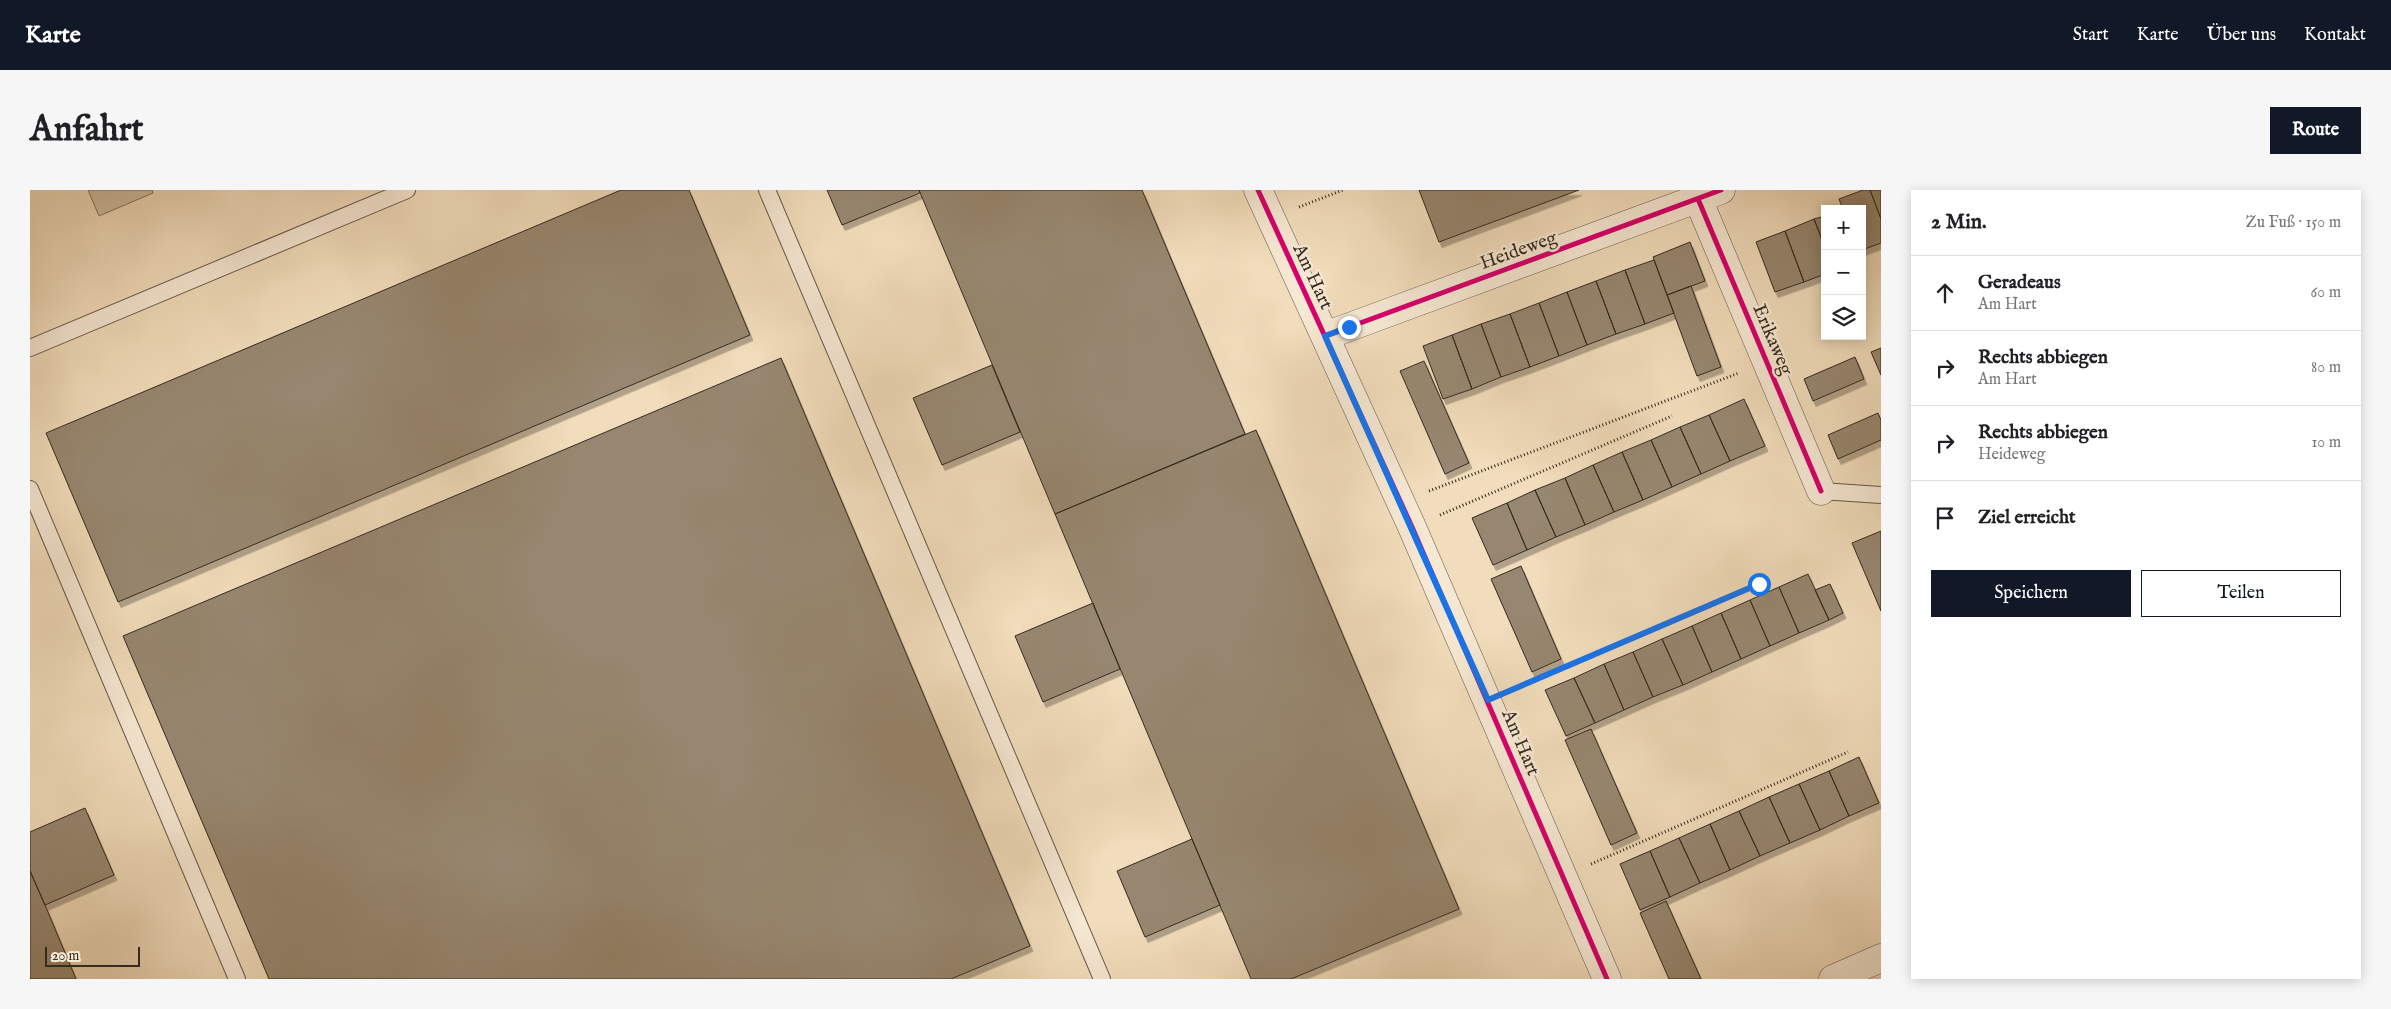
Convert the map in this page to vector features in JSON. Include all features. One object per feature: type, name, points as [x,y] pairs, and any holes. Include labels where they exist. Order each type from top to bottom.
[{"type":"street","name":"Am Hart","points":[[1258,190],[1412,527],[1607,979]]},
{"type":"street","name":"Heideweg","points":[[1325,336],[1710,194]]},
{"type":"street","name":"Erikaweg","points":[[1710,194],[1768,362],[1821,491]]},
{"type":"street","points":[[1832,979],[1881,958]]},
{"type":"lane","points":[[30,348],[407,190]]},
{"type":"lane","points":[[767,190],[1102,979]]},
{"type":"lane","points":[[30,489],[238,979]]},
{"type":"lane","points":[[1821,491],[1881,496]]},
{"type":"path","points":[[1270,218],[1343,190]]},
{"type":"path","points":[[1400,502],[1768,362]]},
{"type":"path","points":[[1412,527],[1672,416]]},
{"type":"path","points":[[1563,876],[1848,752]]},
{"type":"shaded area","points":[[88,190],[152,190],[153,193],[99,216]]},
{"type":"building","points":[[621,190],[689,190],[750,335],[118,602],[46,433]]},
{"type":"building","points":[[827,190],[919,190],[920,193],[842,225]]},
{"type":"building","points":[[919,190],[1142,190],[1245,434],[1055,514]]},
{"type":"building","points":[[1419,190],[1579,190],[1439,242]]},
{"type":"building","points":[[1863,190],[1870,190],[1881,219],[1881,243],[1866,249],[1866,205],[1841,205],[1839,199]]},
{"type":"building","points":[[1870,190],[1881,190],[1881,219]]},
{"type":"building","points":[[1821,217],[1821,237],[1814,219]]},
{"type":"building","points":[[1814,219],[1821,237],[1821,276],[1804,282],[1785,231]]},
{"type":"building","points":[[1785,231],[1804,282],[1775,292],[1756,242]]},
{"type":"building","points":[[1690,242],[1705,281],[1667,295],[1653,257]]},
{"type":"building","points":[[1654,260],[1674,313],[1645,324],[1625,270]]},
{"type":"building","points":[[1625,270],[1645,324],[1616,334],[1596,281]]},
{"type":"building","points":[[1596,281],[1616,334],[1587,345],[1567,292]]},
{"type":"building","points":[[1691,286],[1721,367],[1697,376],[1667,295]]},
{"type":"building","points":[[1567,292],[1587,345],[1559,356],[1539,303]]},
{"type":"building","points":[[1539,303],[1559,356],[1530,367],[1510,314]]},
{"type":"building","points":[[1510,314],[1530,367],[1501,377],[1481,324]]},
{"type":"building","points":[[1481,324],[1501,377],[1472,389],[1452,335]]},
{"type":"building","points":[[1452,335],[1472,389],[1443,399],[1423,346]]},
{"type":"building","points":[[1881,348],[1881,375],[1871,352]]},
{"type":"building","points":[[1855,357],[1864,379],[1813,401],[1804,379]]},
{"type":"building","points":[[781,358],[1030,946],[951,979],[269,979],[123,636]]},
{"type":"building","points":[[1424,361],[1469,463],[1445,474],[1400,371]]},
{"type":"building","points":[[992,365],[1020,432],[942,465],[913,398]]},
{"type":"building","points":[[1744,399],[1765,446],[1730,461],[1709,415]]},
{"type":"building","points":[[1878,413],[1881,420],[1881,440],[1838,459],[1828,435]]},
{"type":"building","points":[[1709,415],[1730,461],[1701,474],[1680,427]]},
{"type":"building","points":[[1680,427],[1701,474],[1672,487],[1651,440]]},
{"type":"building","points":[[1256,430],[1459,909],[1291,979],[1251,979],[1055,514]]},
{"type":"building","points":[[1651,440],[1672,487],[1643,500],[1622,452]]},
{"type":"building","points":[[1622,452],[1643,500],[1614,512],[1593,465]]},
{"type":"building","points":[[1593,465],[1614,512],[1585,525],[1565,478]]},
{"type":"building","points":[[1565,478],[1585,525],[1556,537],[1535,490]]},
{"type":"building","points":[[1535,490],[1556,537],[1527,550],[1507,503]]},
{"type":"building","points":[[1507,503],[1527,550],[1493,565],[1472,518]]},
{"type":"building","points":[[1881,531],[1881,611],[1852,543]]},
{"type":"building","points":[[1521,566],[1561,659],[1532,672],[1491,579]]},
{"type":"building","points":[[1808,574],[1829,620],[1799,633],[1779,587]]},
{"type":"building","points":[[1830,584],[1843,613],[1829,620],[1815,590]]},
{"type":"building","points":[[1779,587],[1799,633],[1770,646],[1750,600]]},
{"type":"building","points":[[1750,600],[1770,646],[1741,659],[1721,613]]},
{"type":"building","points":[[1093,603],[1120,669],[1043,702],[1015,636]]},
{"type":"building","points":[[1721,613],[1741,659],[1712,672],[1692,626]]},
{"type":"building","points":[[1692,626],[1712,672],[1683,685],[1662,639]]},
{"type":"building","points":[[1662,639],[1683,685],[1653,697],[1633,652]]},
{"type":"building","points":[[1633,652],[1653,697],[1624,710],[1604,664]]},
{"type":"building","points":[[1604,664],[1624,710],[1595,723],[1574,678]]},
{"type":"building","points":[[1574,678],[1595,723],[1566,736],[1545,690]]},
{"type":"building","points":[[1591,729],[1637,833],[1611,845],[1565,740]]},
{"type":"building","points":[[1859,757],[1879,803],[1849,816],[1829,771]]},
{"type":"building","points":[[1829,771],[1849,816],[1820,830],[1799,784]]},
{"type":"building","points":[[1799,784],[1820,830],[1790,843],[1769,797]]},
{"type":"building","points":[[1769,797],[1790,843],[1760,856],[1739,811]]},
{"type":"building","points":[[85,808],[114,875],[45,905],[30,871],[30,832]]},
{"type":"building","points":[[1739,811],[1760,856],[1730,870],[1710,824]]},
{"type":"building","points":[[1710,824],[1730,870],[1700,883],[1679,838]]},
{"type":"building","points":[[1679,838],[1700,883],[1670,897],[1650,851]]},
{"type":"building","points":[[1192,839],[1220,905],[1145,937],[1117,871]]},
{"type":"building","points":[[1650,851],[1670,897],[1640,910],[1620,864]]},
{"type":"building","points":[[30,871],[45,905],[76,979],[30,979]]},
{"type":"building","points":[[1666,901],[1701,979],[1669,979],[1640,913]]},
{"type":"cycle path","points":[[1258,190],[1412,527],[1607,979]]},
{"type":"cycle path","points":[[1325,336],[1721,190]]},
{"type":"cycle path","points":[[1698,199],[1821,491]]},
{"type":"route","points":[[1349,327],[1325,336],[1488,700],[1759,584]]}]
